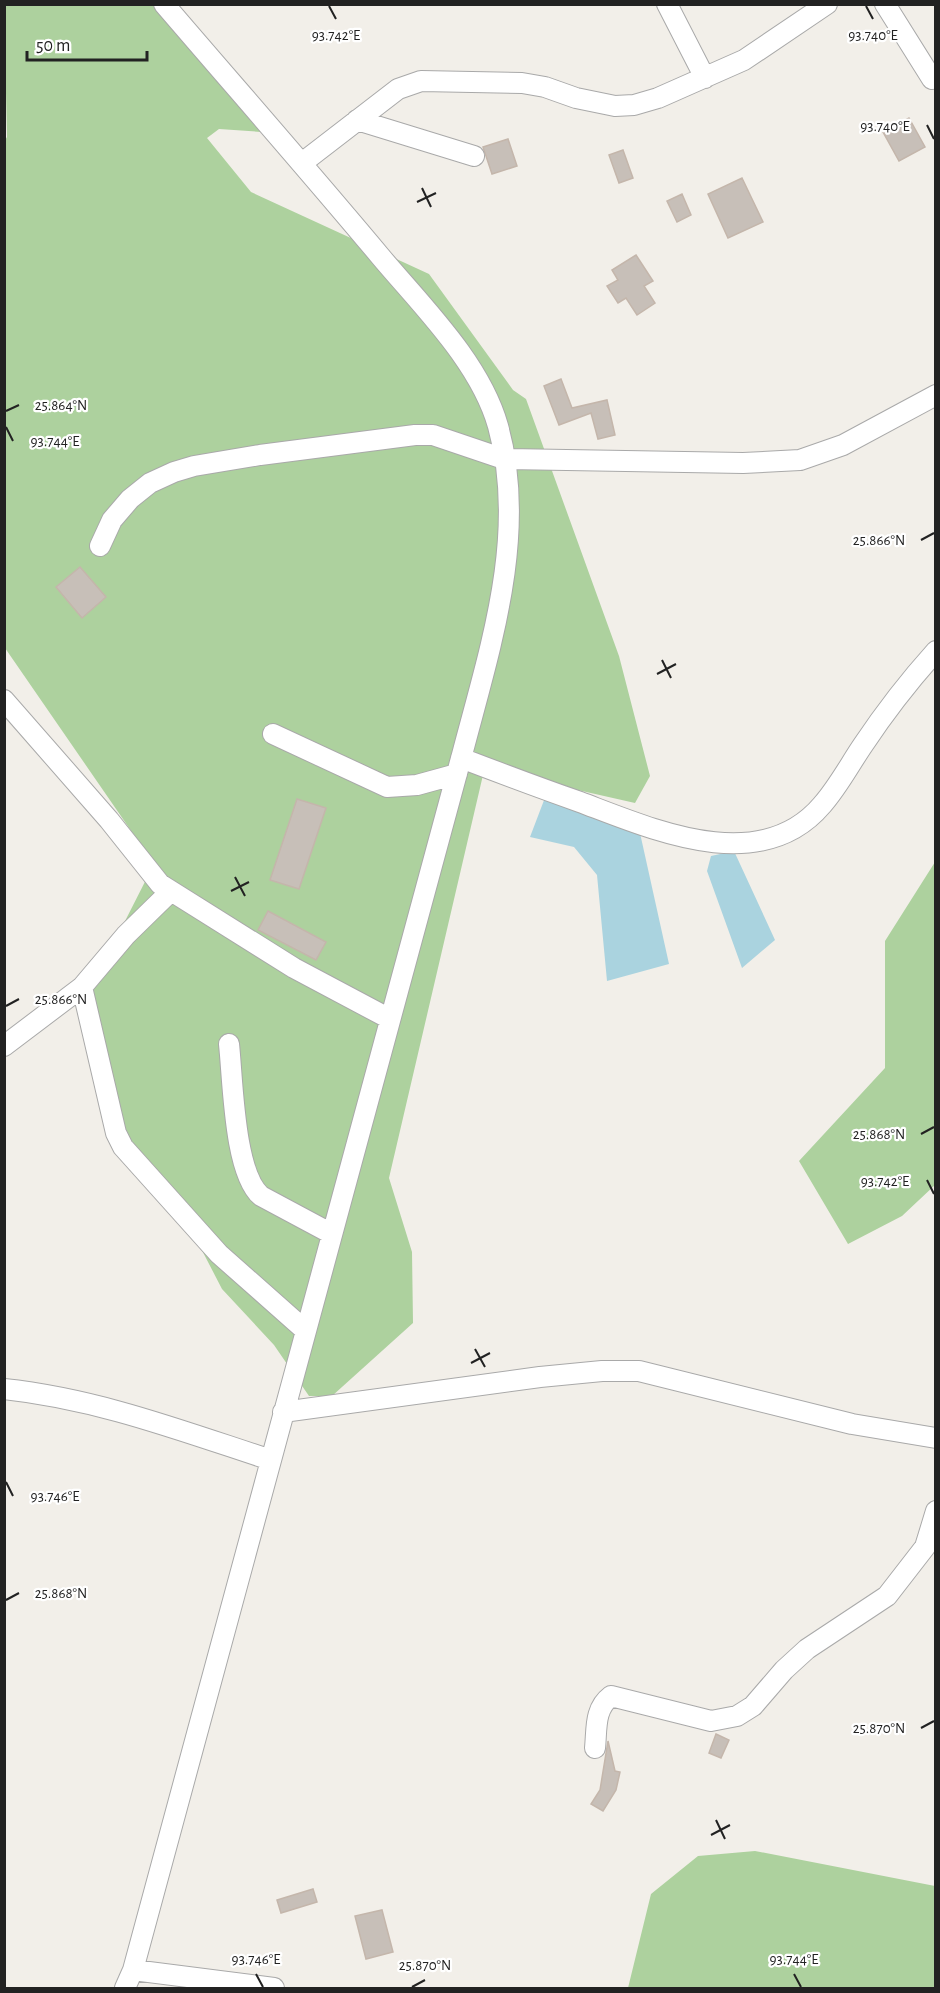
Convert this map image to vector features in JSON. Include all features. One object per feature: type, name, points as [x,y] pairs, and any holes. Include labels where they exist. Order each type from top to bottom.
[{"type":"street","points":[[125,1989],[133,1970],[459,766],[501,596],[508,532],[508,491],[498,426],[487,399],[458,348],[164,4]]},
{"type":"street","points":[[667,4],[705,78]]},
{"type":"street","points":[[302,163],[398,89],[421,81],[522,83],[615,106],[658,98],[744,60],[827,4]]},
{"type":"street","points":[[885,4],[932,79]]},
{"type":"street","points":[[357,120],[474,156]]},
{"type":"street","points":[[100,546],[112,520],[130,499],[150,483],[194,466],[415,435],[433,435],[504,459],[743,463],[800,460],[843,445],[936,395]]},
{"type":"street","points":[[273,734],[387,787],[417,785],[459,766],[669,835],[715,842],[744,843],[778,835],[802,823],[822,805],[875,727],[936,651]]},
{"type":"street","points":[[4,700],[109,820],[154,878],[170,891],[294,968],[352,996],[390,1019]]},
{"type":"street","points":[[4,1046],[81,987],[126,935],[170,891]]},
{"type":"street","points":[[81,987],[116,1133],[123,1148],[219,1254],[306,1331]]},
{"type":"street","points":[[229,1044],[242,1154],[252,1188],[261,1196],[332,1234]]},
{"type":"street","points":[[283,1412],[540,1377],[602,1371],[639,1371],[852,1424],[936,1438]]},
{"type":"street","points":[[4,1389],[57,1395],[129,1413],[271,1460]]},
{"type":"street","points":[[595,1749],[598,1714],[603,1702],[611,1696],[711,1721],[737,1716],[753,1706],[784,1670],[807,1649],[887,1596],[925,1547],[936,1511]]},
{"type":"street","points":[[133,1970],[274,1989]]},
{"type":"green space","points":[[4,5],[162,5],[276,133],[219,129],[207,138],[251,192],[429,274],[513,390],[526,399],[619,656],[650,776],[635,803],[529,779],[483,775],[389,1178],[412,1252],[413,1323],[332,1396],[309,1396],[274,1345],[222,1289],[193,1233],[133,1161],[90,990],[154,864],[5,648],[4,142],[7,137]]},
{"type":"green space","points":[[935,862],[935,1185],[902,1216],[848,1244],[799,1161],[885,1068],[885,941]]},
{"type":"green space","points":[[755,1851],[935,1886],[935,1988],[628,1988],[651,1894],[698,1856]]},
{"type":"water","points":[[546,795],[640,833],[669,964],[607,981],[597,875],[574,847],[530,837]]},
{"type":"water","points":[[734,851],[775,940],[742,968],[707,871],[711,856]]},
{"type":"building","points":[[909,118],[925,147],[899,161],[883,132]]},
{"type":"building","points":[[508,139],[517,166],[492,174],[483,147]]},
{"type":"building","points":[[623,150],[633,178],[619,183],[609,155]]},
{"type":"building","points":[[742,178],[763,222],[728,238],[708,194]]},
{"type":"building","points":[[682,194],[691,215],[677,222],[667,201]]},
{"type":"building","points":[[636,255],[653,281],[644,286],[655,303],[637,315],[626,298],[618,303],[607,286],[618,280],[612,270]]},
{"type":"building","points":[[561,379],[572,408],[607,400],[615,435],[598,439],[591,413],[559,425],[544,386]]},
{"type":"building","points":[[80,567],[106,597],[82,618],[56,587]]},
{"type":"building","points":[[297,799],[326,808],[299,889],[270,880]]},
{"type":"building","points":[[268,911],[326,942],[316,960],[258,930]]},
{"type":"building","points":[[716,1734],[729,1740],[721,1758],[709,1753]]},
{"type":"building","points":[[608,1741],[615,1771],[620,1772],[616,1790],[603,1811],[591,1804],[600,1790]]},
{"type":"building","points":[[313,1889],[317,1902],[281,1913],[277,1900]]},
{"type":"building","points":[[382,1910],[393,1952],[366,1959],[355,1916]]}]
